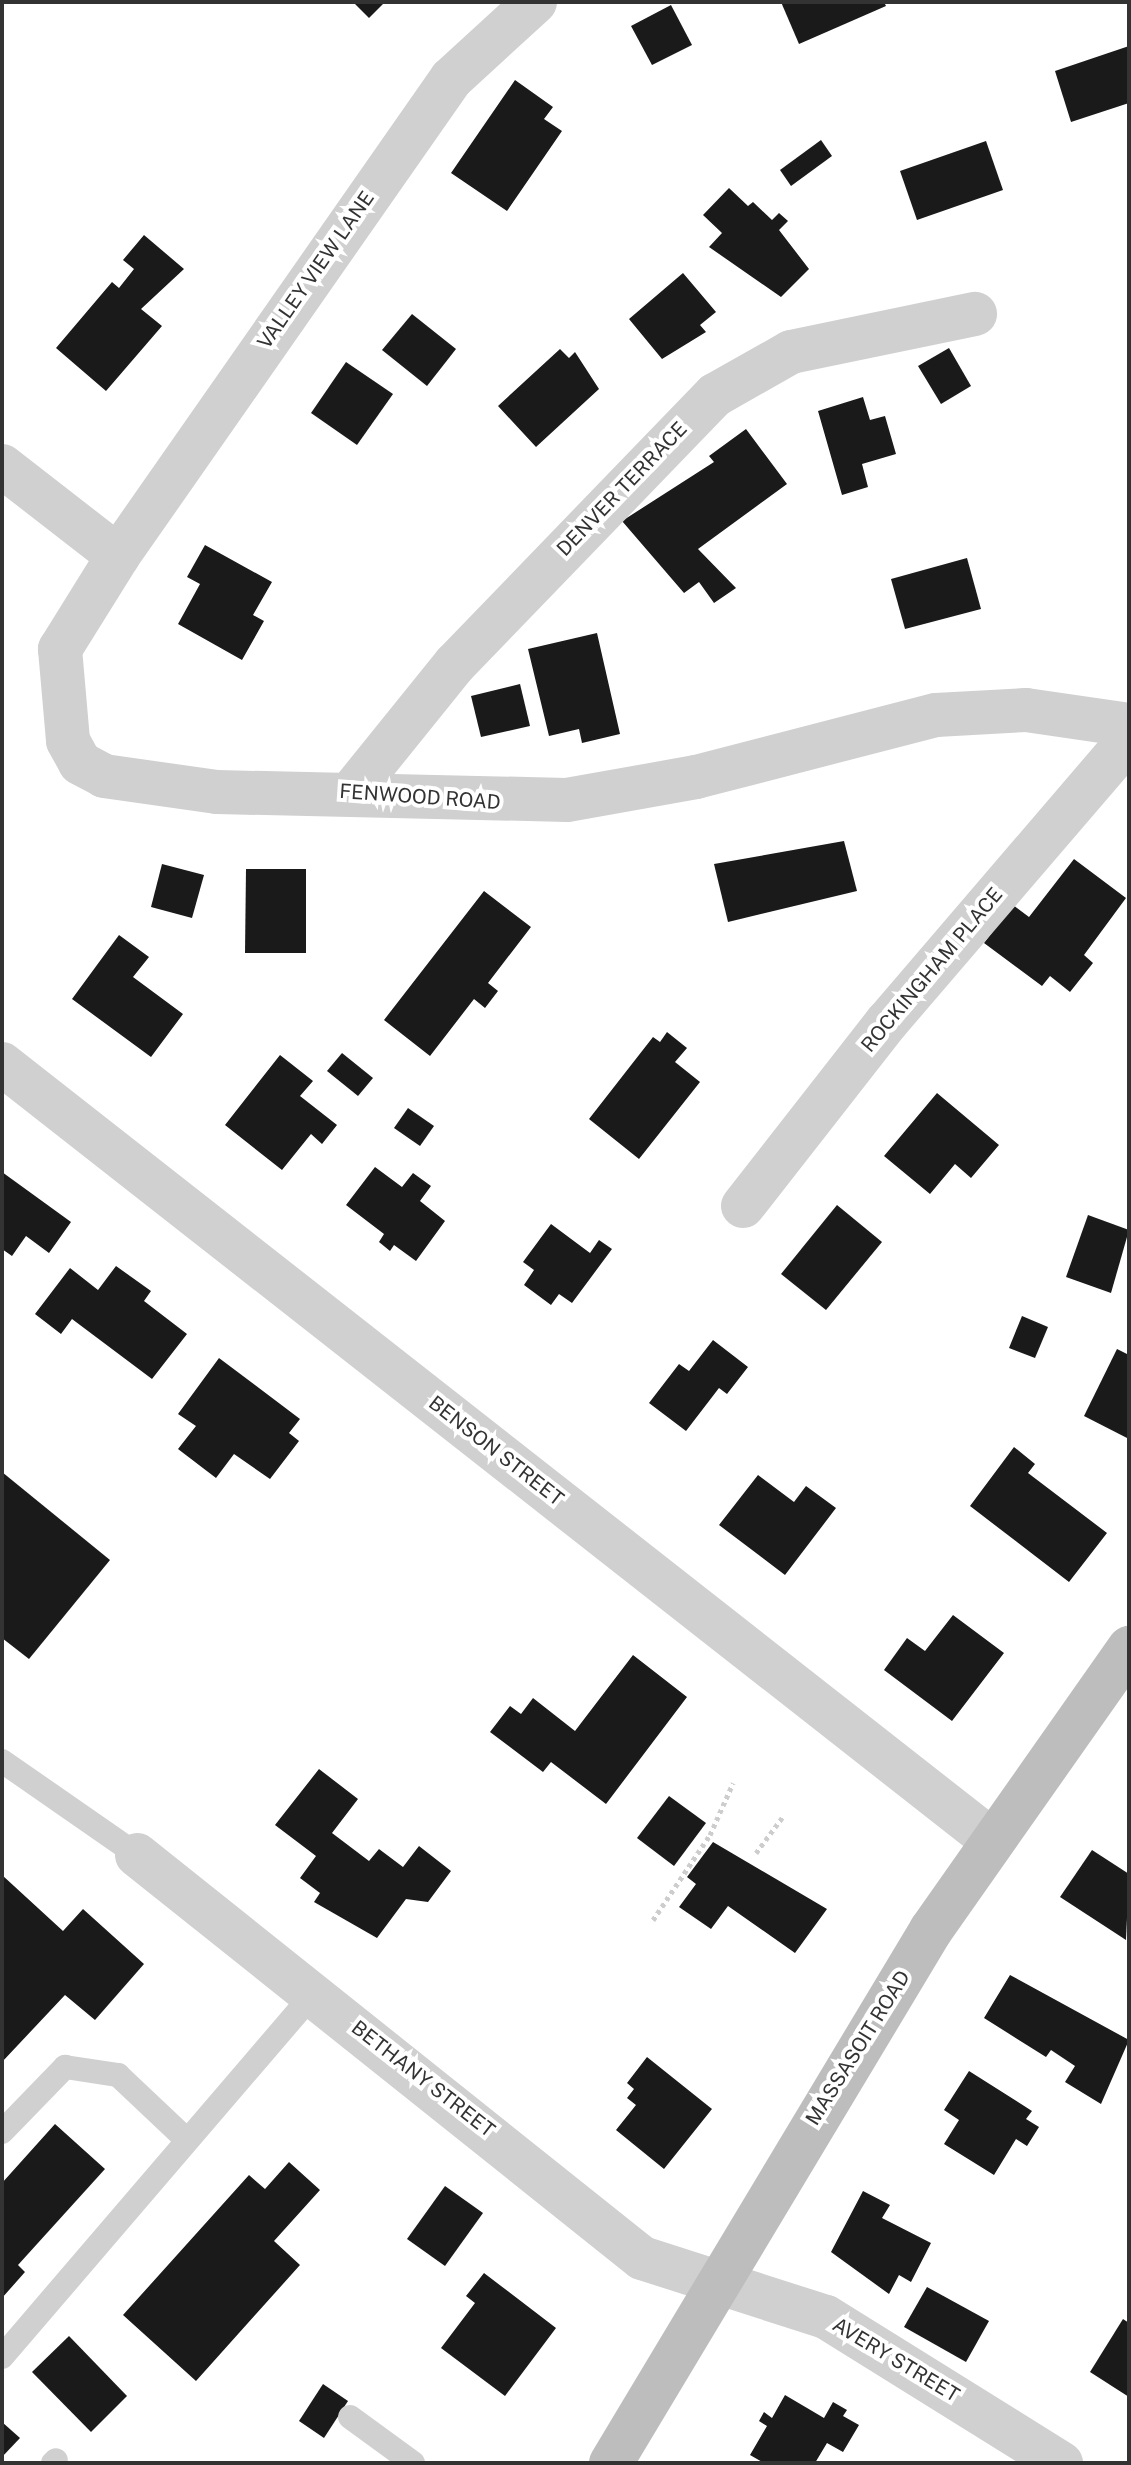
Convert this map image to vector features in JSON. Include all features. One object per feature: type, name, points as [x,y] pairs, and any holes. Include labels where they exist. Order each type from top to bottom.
[{"type":"main road","name":"MASSASOIT ROAD","points":[[611,2463],[990,1839],[1129,1648]]},
{"type":"street","name":"VALLEY VIEW LANE","points":[[118,556],[451,79],[535,2]]},
{"type":"street","name":"DENVER TERRACE","points":[[350,794],[455,664],[715,395],[791,352],[975,314]]},
{"type":"street","points":[[2,466],[118,556]]},
{"type":"street","name":"FENWOOD ROAD","points":[[118,556],[60,649],[60,714],[80,763],[104,776],[165,788],[512,803],[596,797],[979,710],[1129,725]]},
{"type":"street","name":"ROCKINGHAM PLACE","points":[[743,1206],[887,1022],[1129,740]]},
{"type":"street","name":"BENSON STREET","points":[[2,1064],[990,1839]]},
{"type":"street","name":"BETHANY STREET","points":[[137,1855],[642,2258],[719,2282]]},
{"type":"street","name":"AVERY STREET","points":[[719,2282],[826,2317],[1061,2463]]},
{"type":"lane","points":[[2,1761],[137,1855]]},
{"type":"lane","points":[[2,2357],[313,1994]]},
{"type":"lane","points":[[2,2132],[65,2067],[118,2075],[187,2140]]},
{"type":"lane","points":[[350,2417],[413,2463]]},
{"type":"path","points":[[653,1920],[710,1835],[733,1783]]},
{"type":"path","points":[[756,1853],[784,1815]]},
{"type":"building","points":[[353,2],[385,2],[369,18]]},
{"type":"building","points":[[781,2],[884,2],[886,6],[799,44]]},
{"type":"building","points":[[671,5],[692,45],[652,65],[631,26]]},
{"type":"building","points":[[1129,46],[1129,103],[1071,122],[1055,71]]},
{"type":"building","points":[[515,80],[553,107],[544,119],[562,131],[507,211],[451,173]]},
{"type":"building","points":[[821,140],[832,156],[791,186],[780,170]]},
{"type":"building","points":[[986,141],[1003,190],[917,220],[900,171]]},
{"type":"building","points":[[729,188],[748,206],[753,202],[772,220],[779,213],[788,221],[779,230],[809,269],[781,297],[709,247],[722,233],[703,215]]},
{"type":"building","points":[[144,235],[184,269],[141,309],[162,326],[106,391],[56,348],[112,282],[119,288],[134,269],[123,260]]},
{"type":"building","points":[[683,273],[716,312],[700,325],[706,332],[662,359],[629,319]]},
{"type":"building","points":[[412,314],[456,349],[427,386],[382,350]]},
{"type":"building","points":[[949,348],[971,386],[941,404],[918,366]]},
{"type":"building","points":[[560,349],[569,358],[575,352],[599,389],[536,447],[498,406]]},
{"type":"building","points":[[346,362],[393,394],[357,445],[311,413]]},
{"type":"building","points":[[863,397],[870,420],[885,416],[896,454],[862,464],[868,487],[842,495],[818,411]]},
{"type":"building","points":[[746,429],[787,484],[698,549],[736,588],[714,603],[699,582],[684,593],[622,521],[714,462],[709,456]]},
{"type":"building","points":[[205,545],[272,582],[253,615],[264,621],[242,660],[178,624],[200,584],[187,577]]},
{"type":"building","points":[[967,558],[981,609],[905,629],[891,579]]},
{"type":"building","points":[[597,633],[620,734],[582,743],[579,729],[549,736],[528,649]]},
{"type":"building","points":[[520,684],[530,726],[481,737],[471,696]]},
{"type":"building","points":[[844,841],[857,891],[728,922],[714,864]]},
{"type":"building","points":[[1074,859],[1126,898],[1084,955],[1093,963],[1070,992],[1050,976],[1042,986],[984,943],[1013,905],[1029,917]]},
{"type":"building","points":[[162,864],[204,875],[192,918],[151,907]]},
{"type":"building","points":[[246,869],[306,869],[306,953],[245,953]]},
{"type":"building","points":[[484,891],[531,927],[488,983],[498,991],[485,1008],[474,999],[430,1056],[384,1020]]},
{"type":"building","points":[[119,935],[149,957],[133,977],[183,1014],[151,1057],[72,999]]},
{"type":"building","points":[[667,1032],[687,1048],[675,1062],[700,1082],[639,1159],[589,1119],[653,1037],[660,1042]]},
{"type":"building","points":[[342,1053],[373,1078],[358,1096],[327,1071]]},
{"type":"building","points":[[280,1055],[313,1081],[300,1096],[337,1125],[322,1144],[311,1134],[282,1170],[225,1125]]},
{"type":"building","points":[[937,1093],[999,1145],[971,1178],[955,1164],[930,1194],[884,1156]]},
{"type":"building","points":[[408,1108],[434,1126],[420,1146],[394,1128]]},
{"type":"building","points":[[375,1167],[402,1187],[413,1173],[431,1186],[420,1201],[445,1221],[416,1261],[394,1245],[390,1251],[379,1242],[384,1234],[346,1205]]},
{"type":"building","points":[[2,1172],[71,1222],[49,1253],[26,1236],[12,1256],[2,1249]]},
{"type":"building","points":[[837,1205],[882,1242],[826,1310],[781,1274]]},
{"type":"building","points":[[1088,1215],[1129,1230],[1111,1293],[1066,1277]]},
{"type":"building","points":[[551,1224],[590,1253],[599,1240],[612,1249],[572,1303],[559,1294],[551,1305],[524,1285],[534,1270],[523,1262]]},
{"type":"building","points":[[116,1266],[151,1291],[144,1301],[187,1334],[152,1379],[72,1319],[61,1334],[35,1314],[70,1268],[98,1290]]},
{"type":"building","points":[[1022,1316],[1048,1327],[1035,1358],[1009,1348]]},
{"type":"building","points":[[713,1340],[748,1367],[727,1394],[719,1388],[686,1431],[649,1403],[679,1364],[689,1371]]},
{"type":"building","points":[[1117,1349],[1129,1355],[1129,1439],[1084,1416]]},
{"type":"building","points":[[219,1358],[300,1419],[289,1433],[299,1441],[270,1479],[234,1454],[216,1478],[178,1449],[196,1426],[178,1414]]},
{"type":"building","points":[[1014,1447],[1035,1464],[1028,1473],[1107,1533],[1069,1582],[970,1506]]},
{"type":"building","points":[[2,1472],[110,1560],[29,1659],[2,1638]]},
{"type":"building","points":[[758,1475],[794,1502],[806,1486],[836,1508],[785,1575],[719,1525]]},
{"type":"building","points":[[953,1615],[1004,1653],[952,1721],[884,1670],[907,1638],[925,1651]]},
{"type":"building","points":[[633,1655],[687,1697],[606,1804],[551,1762],[543,1772],[490,1732],[510,1706],[521,1714],[533,1698],[575,1731]]},
{"type":"building","points":[[319,1769],[358,1799],[332,1833],[369,1861],[379,1849],[403,1867],[419,1846],[451,1871],[428,1902],[406,1899],[377,1938],[314,1902],[320,1893],[300,1878],[316,1856],[275,1825]]},
{"type":"building","points":[[669,1796],[706,1823],[674,1866],[637,1838]]},
{"type":"building","points":[[713,1842],[827,1909],[795,1953],[728,1906],[711,1929],[679,1907],[696,1884],[687,1877]]},
{"type":"building","points":[[1092,1850],[1129,1874],[1126,1940],[1060,1897]]},
{"type":"building","points":[[2,1875],[63,1931],[83,1909],[144,1964],[95,2020],[65,1995],[2,2062]]},
{"type":"building","points":[[1010,1975],[1129,2040],[1101,2104],[1065,2082],[1075,2066],[1051,2050],[1046,2057],[984,2018]]},
{"type":"building","points":[[647,2057],[712,2109],[664,2169],[616,2130],[636,2105],[627,2098],[634,2089],[627,2083]]},
{"type":"building","points":[[969,2071],[1032,2111],[1026,2119],[1039,2127],[1027,2146],[1016,2139],[994,2175],[944,2144],[959,2120],[944,2110]]},
{"type":"building","points":[[55,2124],[105,2169],[18,2265],[25,2272],[2,2298],[2,2183]]},
{"type":"building","points":[[289,2162],[320,2190],[274,2241],[300,2265],[196,2381],[123,2315],[249,2175],[265,2189]]},
{"type":"building","points":[[445,2186],[483,2213],[445,2266],[407,2239]]},
{"type":"building","points":[[863,2191],[890,2205],[882,2218],[931,2243],[911,2282],[899,2275],[889,2294],[831,2252]]},
{"type":"building","points":[[484,2273],[556,2328],[505,2396],[441,2348],[475,2303],[466,2296]]},
{"type":"building","points":[[927,2287],[989,2321],[966,2362],[904,2327]]},
{"type":"building","points":[[1123,2319],[1129,2323],[1129,2397],[1090,2372]]},
{"type":"building","points":[[69,2336],[127,2396],[91,2432],[32,2372]]},
{"type":"building","points":[[323,2384],[348,2401],[324,2438],[299,2421]]},
{"type":"building","points":[[785,2395],[824,2418],[833,2402],[847,2410],[843,2416],[859,2425],[843,2452],[827,2443],[815,2463],[764,2463],[750,2455],[767,2426],[759,2421],[764,2412],[772,2418]]},
{"type":"building","points":[[2,2422],[20,2438],[2,2457]]}]
